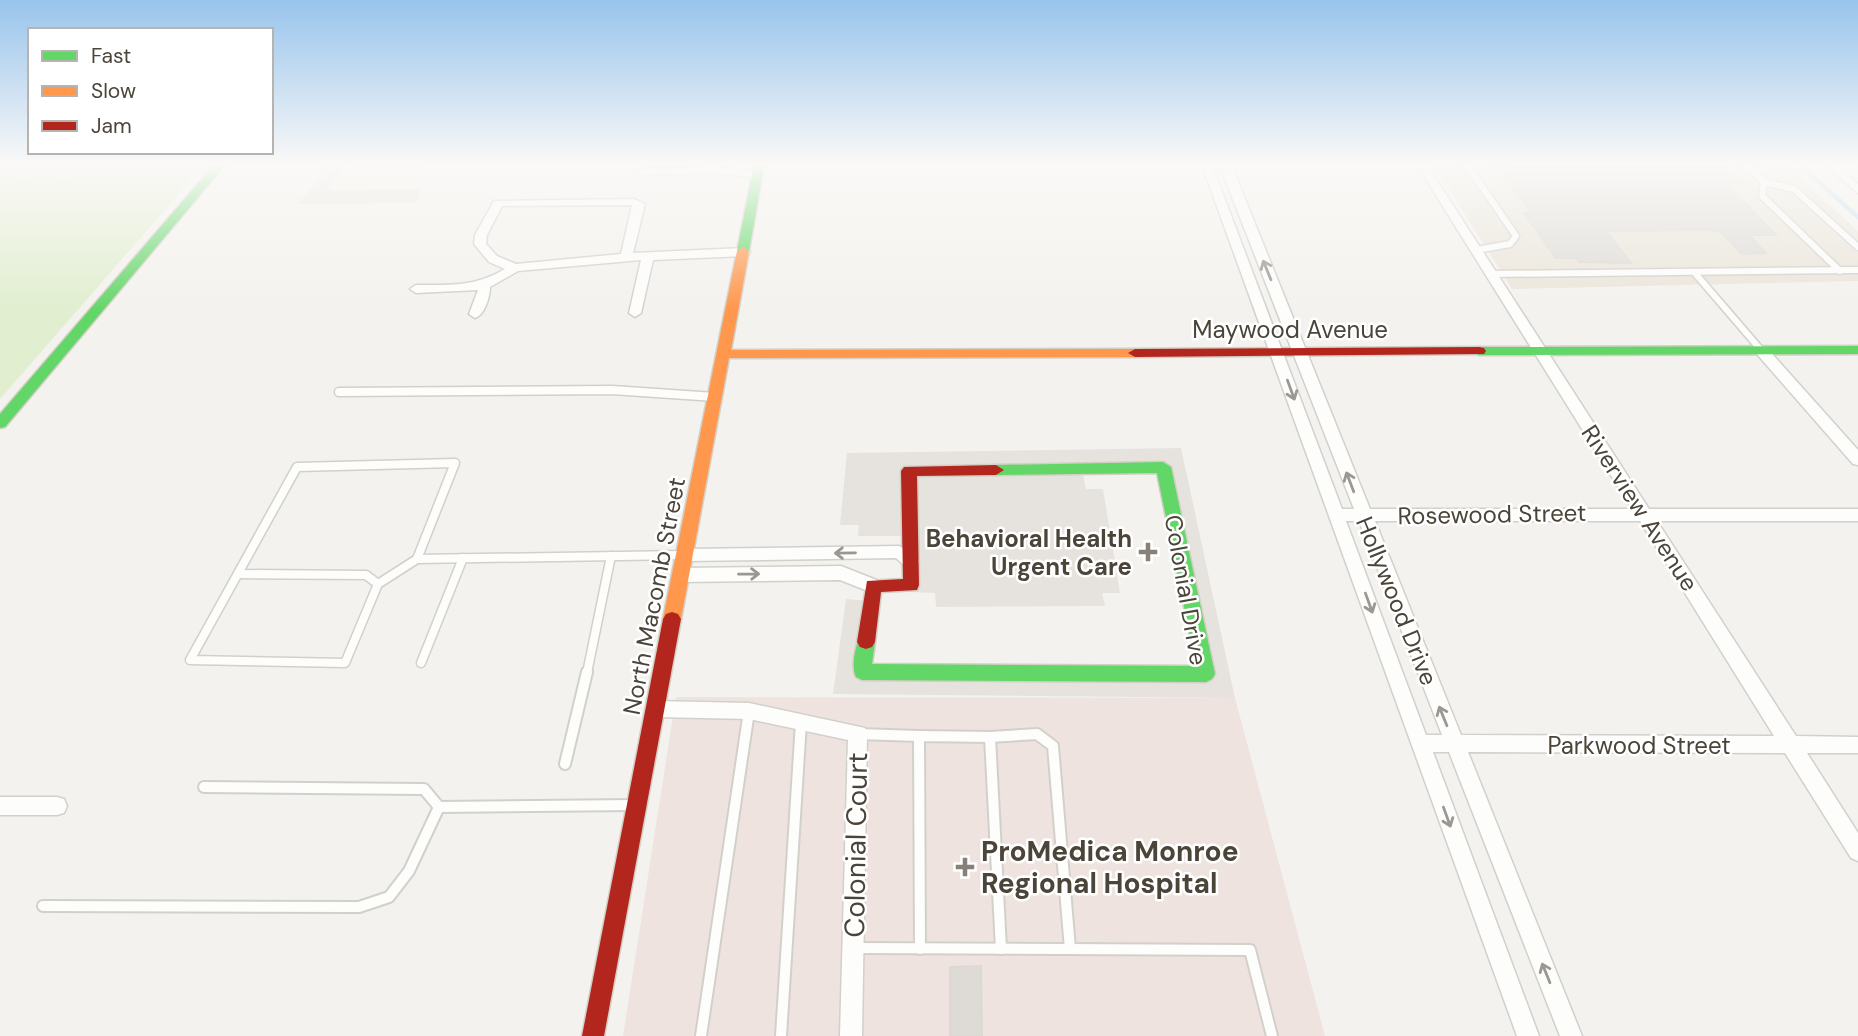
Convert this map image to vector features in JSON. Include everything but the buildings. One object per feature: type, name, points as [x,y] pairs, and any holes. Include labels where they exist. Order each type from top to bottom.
[{"type":"street","points":[[0,424],[179,213]]},
{"type":"street","points":[[493,213],[481,235],[480,244],[493,259],[515,268]]},
{"type":"street","points":[[626,257],[637,213]]},
{"type":"street","name":"North Macomb Street","points":[[593,1036],[751,213]]},
{"type":"street","name":"Hollywood Drive","points":[[1226,213],[1528,1036]]},
{"type":"street","name":"Hollywood Drive","points":[[1245,213],[1362,516],[1571,1036]]},
{"type":"street","name":"Riverview Avenue","points":[[1453,213],[1858,851]]},
{"type":"street","points":[[416,289],[484,285],[515,268],[626,257],[744,251]]},
{"type":"street","points":[[635,313],[648,256]]},
{"type":"street","points":[[475,314],[484,293],[484,285]]},
{"type":"street","name":"Maywood Avenue","points":[[723,354],[1537,349],[1858,350]]},
{"type":"street","points":[[1761,350],[1858,460]]},
{"type":"street","name":"Colonial Drive","points":[[681,575],[841,573],[873,586],[911,585],[909,471],[1163,467],[1206,674],[862,672],[873,586]]},
{"type":"street","name":"Rosewood Street","points":[[1336,515],[1858,515]]},
{"type":"street","points":[[685,555],[899,552],[911,561]]},
{"type":"street","name":"Colonial Court","points":[[655,709],[749,711],[858,734],[851,1036]]},
{"type":"street","name":"Parkwood Street","points":[[1420,743],[1793,746],[1858,744]]},
{"type":"street","points":[[0,806],[57,806]]},
{"type":"lane","points":[[1476,250],[1510,244],[1516,236],[1500,213]]},
{"type":"lane","points":[[1780,213],[1840,271]]},
{"type":"lane","points":[[1821,213],[1858,247]]},
{"type":"lane","points":[[1491,274],[1858,270]]},
{"type":"lane","points":[[1694,272],[1761,350]]},
{"type":"lane","points":[[339,392],[612,390],[715,397]]},
{"type":"lane","points":[[417,559],[455,463],[297,467],[190,660],[345,663],[377,584],[417,559],[685,555]]},
{"type":"lane","points":[[565,764],[602,610],[611,556]]},
{"type":"lane","points":[[421,663],[463,558]]},
{"type":"lane","points":[[238,574],[366,575],[377,584]]},
{"type":"lane","points":[[701,1036],[749,711]]},
{"type":"lane","points":[[781,1036],[800,722]]},
{"type":"lane","points":[[858,734],[990,737],[1037,734],[1053,746],[1070,949]]},
{"type":"lane","points":[[919,736],[920,948]]},
{"type":"lane","points":[[990,737],[1000,949]]},
{"type":"lane","points":[[204,787],[424,789],[439,807]]},
{"type":"lane","points":[[439,807],[637,805]]},
{"type":"lane","points":[[43,906],[359,907],[389,897],[409,871],[439,807]]},
{"type":"lane","points":[[853,948],[1250,950],[1272,1036]]},
{"type":"shaded area","points":[[1464,213],[1839,213],[1858,231],[1858,281],[1512,289]]},
{"type":"shaded area","points":[[1181,448],[1235,698],[833,694],[846,599],[871,601],[862,671],[1205,673],[1162,467],[1082,469],[1086,489],[1103,489],[1120,593],[1102,593],[1105,606],[936,607],[935,593],[910,592],[909,536],[858,536],[859,525],[840,525],[847,453]]},
{"type":"shaded area","name":"ProMedica Monroe Regional Hospital","points":[[676,697],[1235,698],[1325,1036],[623,1036]]},
{"type":"green space","points":[[0,213],[162,213],[0,399]]},
{"type":"waterway","points":[[1854,213],[1858,217]]},
{"type":"traffic: fast","points":[[0,423],[179,213]]},
{"type":"traffic: fast","points":[[743,251],[750,213]]},
{"type":"traffic: fast","points":[[1479,351],[1858,350]]},
{"type":"traffic: fast","points":[[866,642],[862,672],[1206,674],[1163,467]]},
{"type":"traffic: fast","points":[[996,470],[1163,467]]},
{"type":"traffic: slow","points":[[672,619],[743,251]]},
{"type":"traffic: slow","points":[[723,354],[1135,353]]},
{"type":"traffic: jam","points":[[1135,353],[1479,351]]},
{"type":"traffic: jam","points":[[866,642],[873,586],[911,585],[909,471],[996,470]]},
{"type":"traffic: jam","points":[[593,1036],[672,619]]},
{"type":"place","name":"Behavioral Health Urgent Care","points":[[1148,552]]},
{"type":"place","name":"ProMedica Monroe Regional Hospital","points":[[965,867]]}]
